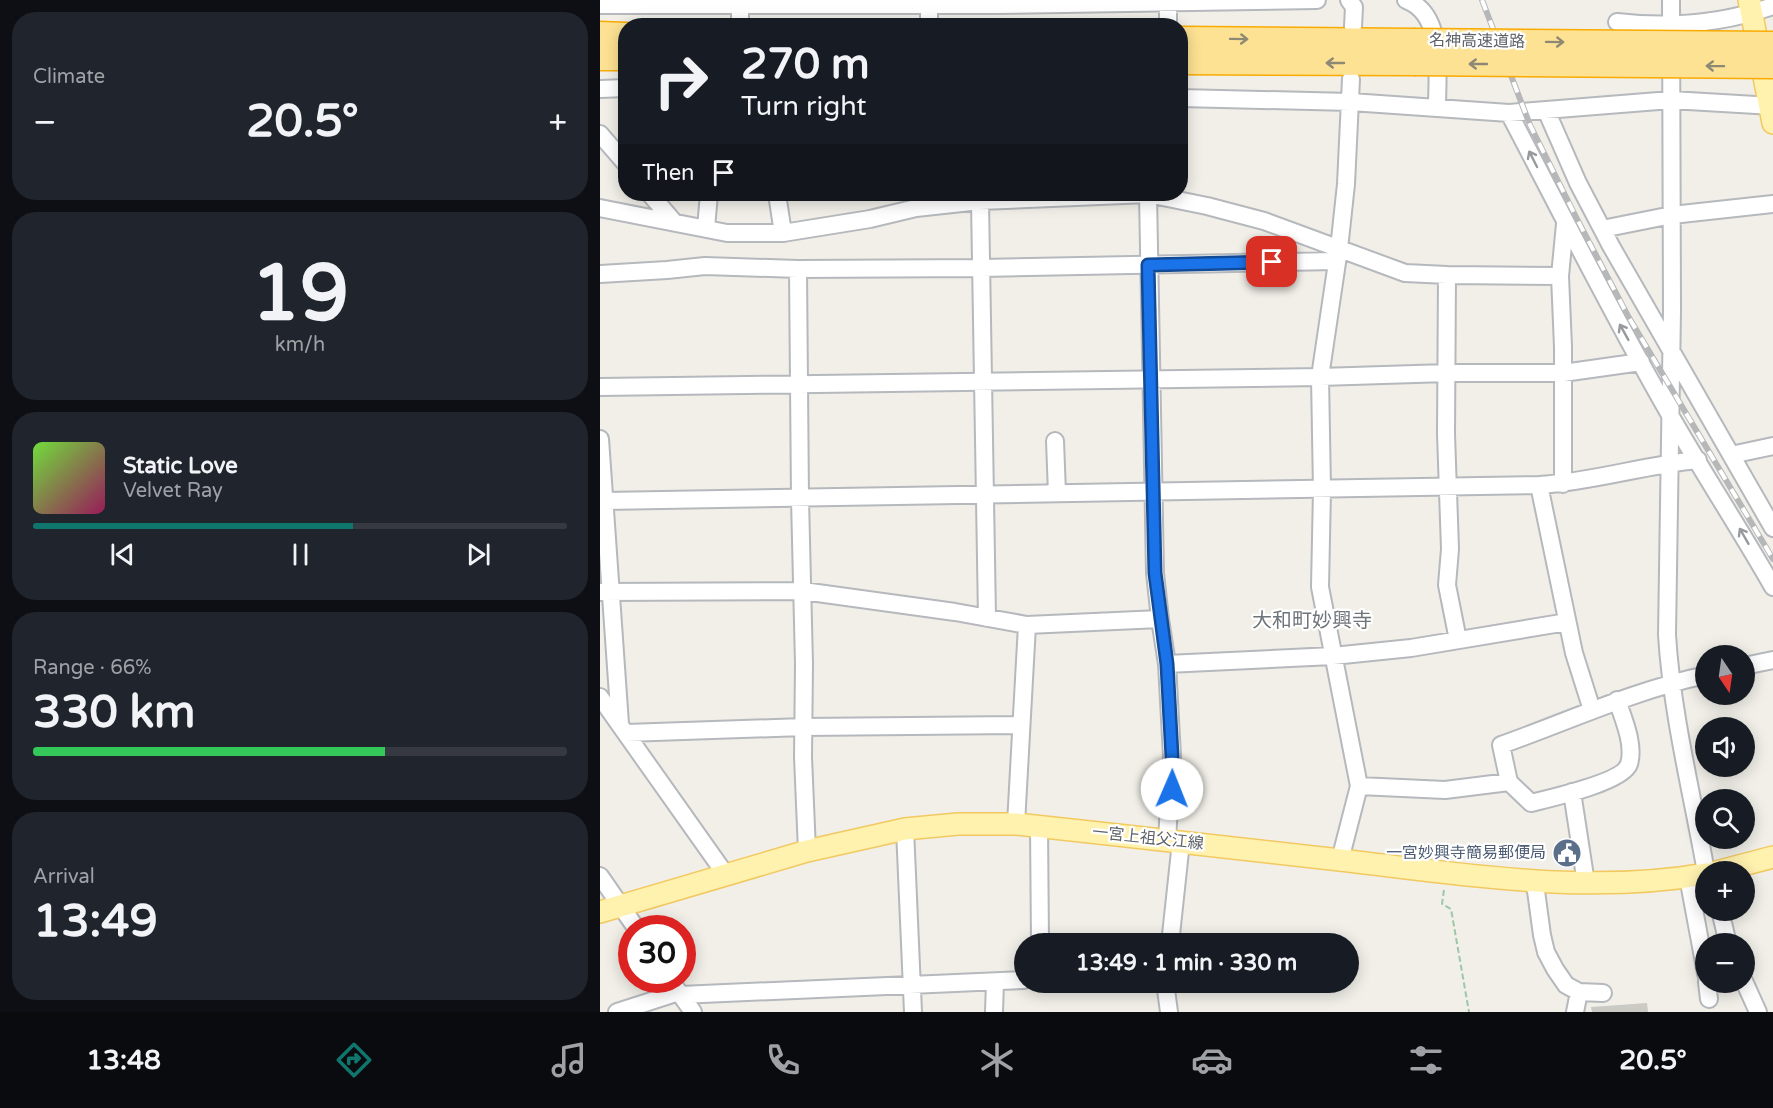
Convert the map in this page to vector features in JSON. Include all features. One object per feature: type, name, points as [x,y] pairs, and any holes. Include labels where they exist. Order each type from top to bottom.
[{"type":"highway","points":[[600,34],[618,35]]},
{"type":"highway","name":"名神高速道路","points":[[1188,39],[1413,52],[1773,66]]},
{"type":"highway","name":"名神高速道路","points":[[1188,62],[1413,52],[1773,44]]},
{"type":"highway","points":[[600,58],[618,58]]},
{"type":"main road","points":[[1750,7],[1772,112]]},
{"type":"main road","name":"一宮上祖父江線","points":[[600,912],[807,851],[905,829],[958,825],[1039,826],[1532,880],[1586,883],[1663,881],[1695,875]]},
{"type":"main road","points":[[1755,863],[1772,859]]},
{"type":"street","points":[[600,5],[1317,0]]},
{"type":"street","points":[[1349,0],[1354,7],[1353,27]]},
{"type":"street","points":[[1406,0],[1424,12],[1431,24],[1437,47],[1437,107]]},
{"type":"street","points":[[1671,0],[1673,24],[1672,352],[1667,635],[1675,715],[1698,861]]},
{"type":"street","points":[[1168,2],[1168,18]]},
{"type":"street","points":[[929,4],[929,18]]},
{"type":"street","points":[[740,5],[740,18]]},
{"type":"street","points":[[1617,22],[1646,25],[1704,23],[1750,7],[1773,6]]},
{"type":"street","points":[[1340,860],[1359,786],[1320,587],[1323,490],[1320,377],[1346,184],[1351,79]]},
{"type":"street","points":[[600,89],[618,88]]},
{"type":"street","points":[[1188,103],[1350,102],[1509,113],[1671,100],[1772,112]]},
{"type":"street","points":[[1546,110],[1578,183],[1602,229],[1773,528]]},
{"type":"street","points":[[1509,113],[1565,224],[1670,416],[1773,587]]},
{"type":"street","points":[[600,134],[618,155]]},
{"type":"street","points":[[656,201],[674,222]]},
{"type":"street","points":[[706,228],[709,201]]},
{"type":"street","points":[[778,201],[783,233]]},
{"type":"street","points":[[600,208],[727,233],[783,233],[870,219],[916,208],[980,201],[987,618]]},
{"type":"street","points":[[1148,201],[1155,573],[1167,664],[1172,756],[1174,841],[1170,933]]},
{"type":"street","points":[[1182,201],[1264,221],[1337,255],[1405,273],[1447,276],[1560,276]]},
{"type":"street","points":[[1602,229],[1672,215],[1773,204]]},
{"type":"street","points":[[1563,484],[1560,276],[1565,224]]},
{"type":"street","points":[[600,274],[705,266],[798,269],[981,268],[1148,265],[1337,255]]},
{"type":"street","points":[[798,269],[803,728],[807,851]]},
{"type":"street","points":[[1447,276],[1446,373],[1450,549],[1447,585],[1458,640]]},
{"type":"street","points":[[600,387],[1563,373],[1641,362]]},
{"type":"street","points":[[600,439],[604,501],[605,592],[623,728]]},
{"type":"street","points":[[1055,441],[1057,493]]},
{"type":"street","points":[[1731,455],[1773,446]]},
{"type":"street","points":[[604,501],[1539,485],[1563,484],[1670,463],[1698,460]]},
{"type":"street","points":[[1539,485],[1574,653],[1592,710]]},
{"type":"street","points":[[605,592],[803,591],[1027,625],[1160,618]]},
{"type":"street","points":[[1167,664],[1333,656],[1411,648],[1567,622]]},
{"type":"street","points":[[1016,824],[1027,625]]},
{"type":"street","points":[[1755,664],[1773,660]]},
{"type":"street","points":[[1617,700],[1629,745],[1629,762],[1625,771],[1609,780],[1531,803],[1509,782],[1501,745],[1617,700],[1671,682],[1695,677]]},
{"type":"street","points":[[600,697],[726,875]]},
{"type":"street","points":[[623,728],[1021,725]]},
{"type":"street","points":[[1359,786],[1444,790],[1509,782]]},
{"type":"street","points":[[1572,792],[1586,883]]},
{"type":"street","points":[[1039,826],[1040,933]]},
{"type":"street","points":[[905,829],[910,986],[913,1012]]},
{"type":"street","points":[[600,876],[627,915]]},
{"type":"street","points":[[1532,880],[1536,891],[1546,952],[1555,969],[1566,985],[1579,992],[1603,993]]},
{"type":"street","points":[[696,989],[910,986],[1014,981]]},
{"type":"street","points":[[994,982],[994,1012]]},
{"type":"street","points":[[1575,1012],[1579,992]]},
{"type":"street","points":[[617,1012],[663,1005],[673,993]]},
{"type":"street","points":[[679,993],[693,1012]]},
{"type":"street","points":[[1166,993],[1169,1012]]},
{"type":"street","points":[[1749,993],[1758,1012]]},
{"type":"path","points":[[1445,872],[1443,904],[1451,909],[1469,1012]]},
{"type":"building","points":[[1647,1003],[1648,1012],[1592,1012],[1591,1007]]},
{"type":"railway","points":[[1482,0],[1530,125],[1577,219],[1628,316],[1773,559]]},
{"type":"place","name":"一宮妙興寺簡易郵便局","points":[[1567,853]]},
{"type":"district","name":"大和町妙興寺","points":[[1312,621]]},
{"type":"route","points":[[1172,789],[1167,664],[1155,573],[1148,265],[1272,262]]}]
